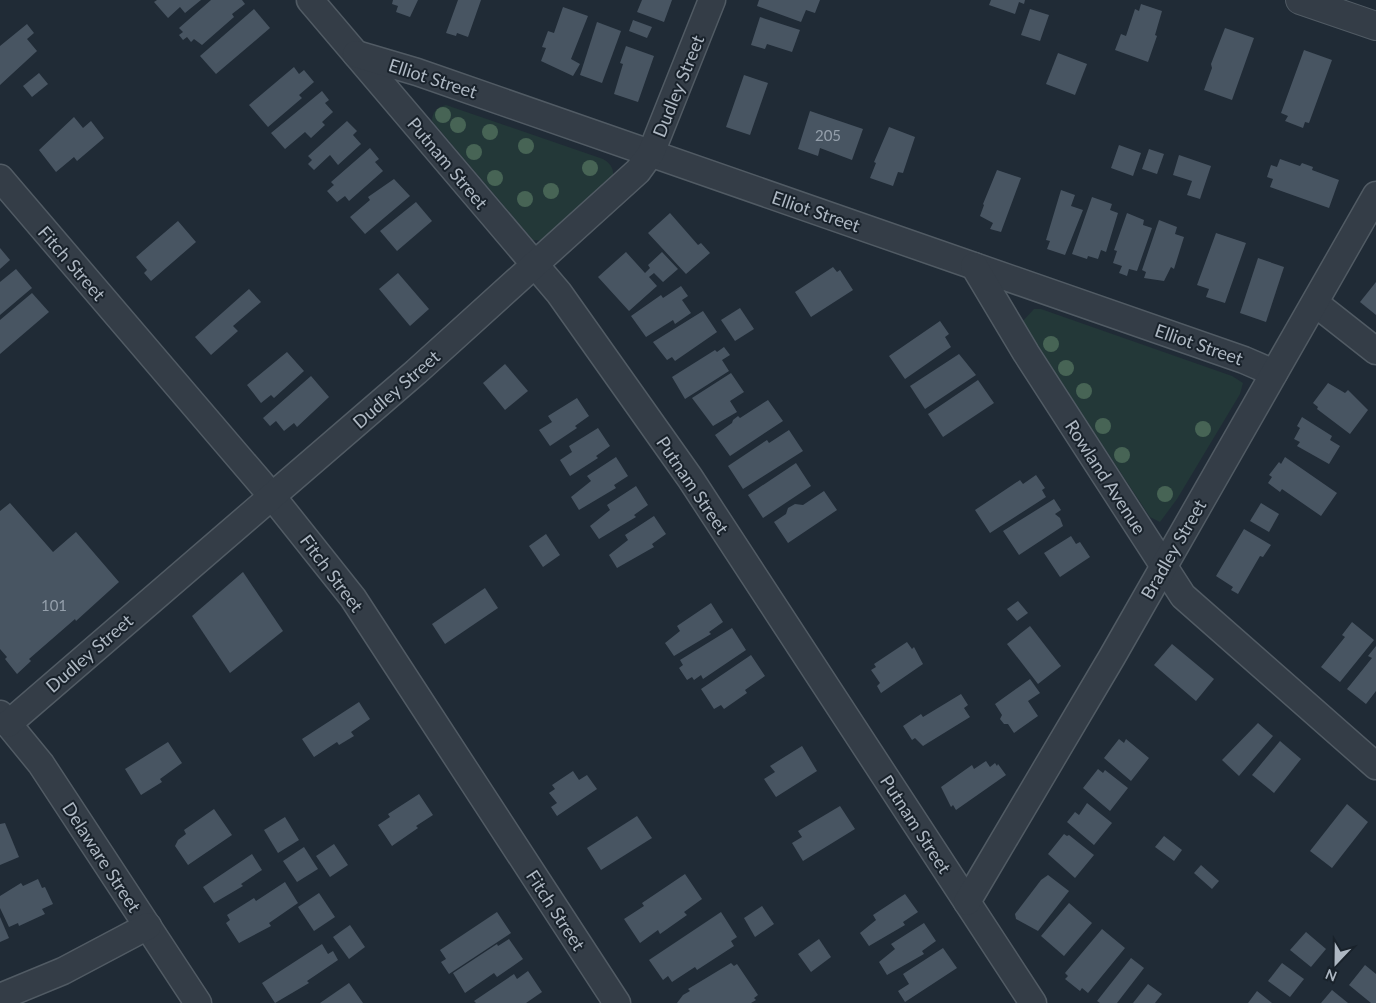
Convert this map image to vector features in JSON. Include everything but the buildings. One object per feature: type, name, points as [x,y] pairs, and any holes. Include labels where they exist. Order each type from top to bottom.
[{"type":"street","name":"Putnam Street","points":[[310,0],[559,294],[690,478],[1033,1003]]},
{"type":"street","name":"Dudley Street","points":[[4,719],[416,372],[638,171],[651,153],[712,0]]},
{"type":"street","points":[[1300,0],[1376,26]]},
{"type":"street","name":"Elliot Street","points":[[356,54],[426,75],[651,153],[1244,360],[1274,373]]},
{"type":"street","name":"Fitch Street","points":[[0,178],[271,495],[353,598],[617,1003]]},
{"type":"street","name":"Bradley Street","points":[[967,902],[1376,195]]},
{"type":"street","name":"Rowland Avenue","points":[[974,266],[1026,354],[1183,596],[1376,766]]},
{"type":"street","points":[[1315,303],[1376,351]]},
{"type":"street","name":"Delaware Street","points":[[4,719],[41,764],[198,1003]]},
{"type":"street","points":[[0,997],[64,971],[148,926]]},
{"type":"green space","points":[[446,105],[603,159],[612,168],[612,181],[545,241],[533,240],[432,121],[436,110]]},
{"type":"green space","points":[[1034,309],[1041,309],[1232,376],[1243,383],[1240,394],[1177,499],[1160,522],[1150,517],[1042,353],[1023,328],[1023,321]]}]
